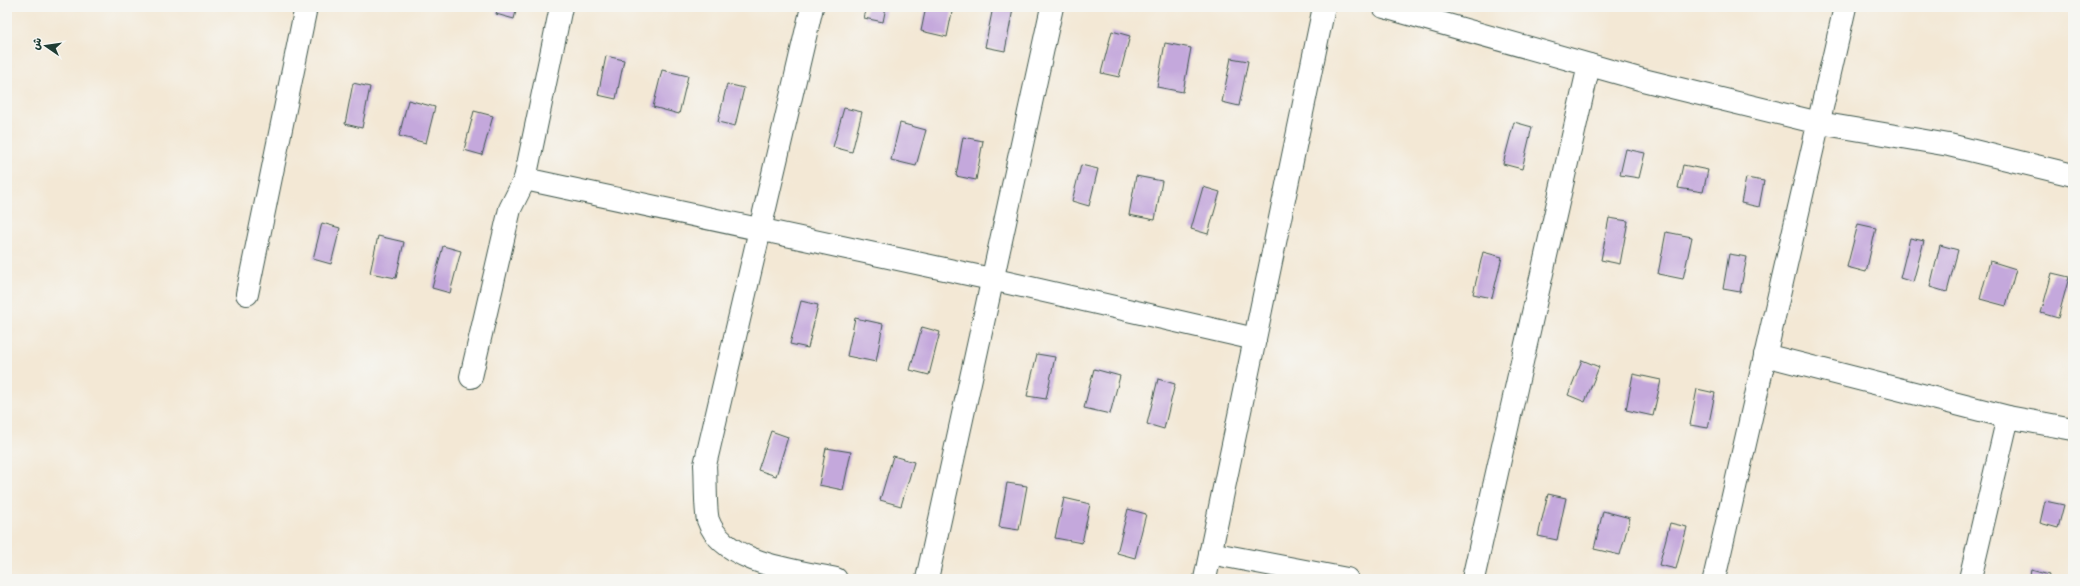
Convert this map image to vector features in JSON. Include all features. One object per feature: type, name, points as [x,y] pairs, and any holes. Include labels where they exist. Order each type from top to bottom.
[{"type":"street","points":[[247,294],[306,7]]},
{"type":"street","points":[[471,377],[510,209],[525,178],[561,7]]},
{"type":"street","points":[[812,7],[705,465],[708,520],[721,542],[760,564],[836,579]]},
{"type":"street","points":[[927,579],[1052,7]]},
{"type":"street","points":[[1204,579],[1324,7]]},
{"type":"street","points":[[1384,7],[1643,80],[1819,123],[1949,145],[2073,175]]},
{"type":"street","points":[[1714,579],[1845,7]]},
{"type":"street","points":[[1473,579],[1589,65]]},
{"type":"street","points":[[525,178],[759,230],[993,279],[1255,339]]},
{"type":"street","points":[[1766,355],[2008,417],[2073,429]]},
{"type":"street","points":[[1970,579],[2008,417]]},
{"type":"street","points":[[1210,553],[1347,579]]},
{"type":"building","points":[[498,7],[517,7],[514,19],[496,14]]},
{"type":"building","points":[[867,7],[886,7],[883,22],[864,18]]},
{"type":"building","points":[[926,7],[953,7],[947,37],[921,31]]},
{"type":"building","points":[[993,7],[1013,9],[1005,51],[985,47]]},
{"type":"building","points":[[1112,31],[1130,36],[1119,77],[1101,73]]},
{"type":"building","points":[[1165,43],[1191,48],[1183,92],[1157,87]]},
{"type":"building","points":[[606,56],[624,60],[616,99],[598,95]]},
{"type":"building","points":[[1231,58],[1248,61],[1239,106],[1222,102]]},
{"type":"building","points":[[662,70],[688,76],[679,114],[653,107]]},
{"type":"building","points":[[353,83],[370,87],[362,128],[345,124]]},
{"type":"building","points":[[727,84],[744,88],[735,126],[718,122]]},
{"type":"building","points":[[408,100],[435,107],[426,143],[399,136]]},
{"type":"building","points":[[844,108],[862,112],[852,152],[833,147]]},
{"type":"building","points":[[474,111],[493,116],[482,155],[464,150]]},
{"type":"building","points":[[1514,122],[1532,127],[1522,169],[1503,164]]},
{"type":"building","points":[[900,123],[926,130],[916,166],[891,160]]},
{"type":"building","points":[[963,137],[983,141],[976,180],[956,176]]},
{"type":"building","points":[[1626,149],[1645,153],[1639,178],[1620,175]]},
{"type":"building","points":[[1081,165],[1098,169],[1089,206],[1072,201]]},
{"type":"building","points":[[1683,165],[1708,170],[1703,192],[1678,188]]},
{"type":"building","points":[[1136,176],[1162,181],[1155,220],[1129,215]]},
{"type":"building","points":[[1746,178],[1764,181],[1759,207],[1741,203]]},
{"type":"building","points":[[1203,187],[1220,192],[1208,234],[1191,229]]},
{"type":"building","points":[[1609,218],[1628,221],[1620,264],[1601,260]]},
{"type":"building","points":[[322,223],[340,228],[331,264],[313,259]]},
{"type":"building","points":[[1858,224],[1876,228],[1866,272],[1847,267]]},
{"type":"building","points":[[1666,232],[1692,237],[1683,279],[1658,274]]},
{"type":"building","points":[[378,236],[404,242],[396,278],[370,273]]},
{"type":"building","points":[[1910,238],[1924,241],[1913,282],[1900,278]]},
{"type":"building","points":[[1940,245],[1958,250],[1947,292],[1930,287]]},
{"type":"building","points":[[443,246],[461,251],[450,293],[432,288]]},
{"type":"building","points":[[1483,252],[1502,257],[1492,298],[1473,294]]},
{"type":"building","points":[[1729,254],[1747,257],[1740,292],[1723,289]]},
{"type":"building","points":[[1990,261],[2016,269],[2006,306],[1980,299]]},
{"type":"building","points":[[2052,273],[2069,277],[2058,318],[2041,313]]},
{"type":"building","points":[[801,301],[818,305],[808,348],[790,344]]},
{"type":"building","points":[[855,318],[883,324],[876,362],[847,356]]},
{"type":"building","points":[[922,327],[940,332],[929,375],[910,370]]},
{"type":"building","points":[[1037,354],[1055,357],[1046,399],[1027,396]]},
{"type":"building","points":[[1582,360],[1599,367],[1585,402],[1568,395]]},
{"type":"building","points":[[1094,369],[1120,376],[1110,414],[1084,408]]},
{"type":"building","points":[[1633,374],[1661,380],[1653,416],[1626,410]]},
{"type":"building","points":[[1158,379],[1175,384],[1164,429],[1147,424]]},
{"type":"building","points":[[1697,389],[1715,393],[1708,428],[1690,425]]},
{"type":"building","points":[[771,431],[788,437],[776,476],[758,470]]},
{"type":"building","points":[[826,448],[851,452],[843,490],[819,485]]},
{"type":"building","points":[[893,456],[914,462],[901,506],[880,500]]},
{"type":"building","points":[[1007,483],[1027,486],[1019,530],[999,527]]},
{"type":"building","points":[[1548,494],[1566,498],[1557,540],[1538,536]]},
{"type":"building","points":[[1064,498],[1090,504],[1082,543],[1055,538]]},
{"type":"building","points":[[2045,501],[2064,505],[2058,528],[2040,523]]},
{"type":"building","points":[[1128,509],[1146,514],[1135,558],[1117,553]]},
{"type":"building","points":[[1603,511],[1630,518],[1620,555],[1594,549]]},
{"type":"building","points":[[1670,523],[1687,527],[1676,569],[1659,565]]},
{"type":"building","points":[[2031,570],[2049,575],[2048,579],[2029,579]]}]
